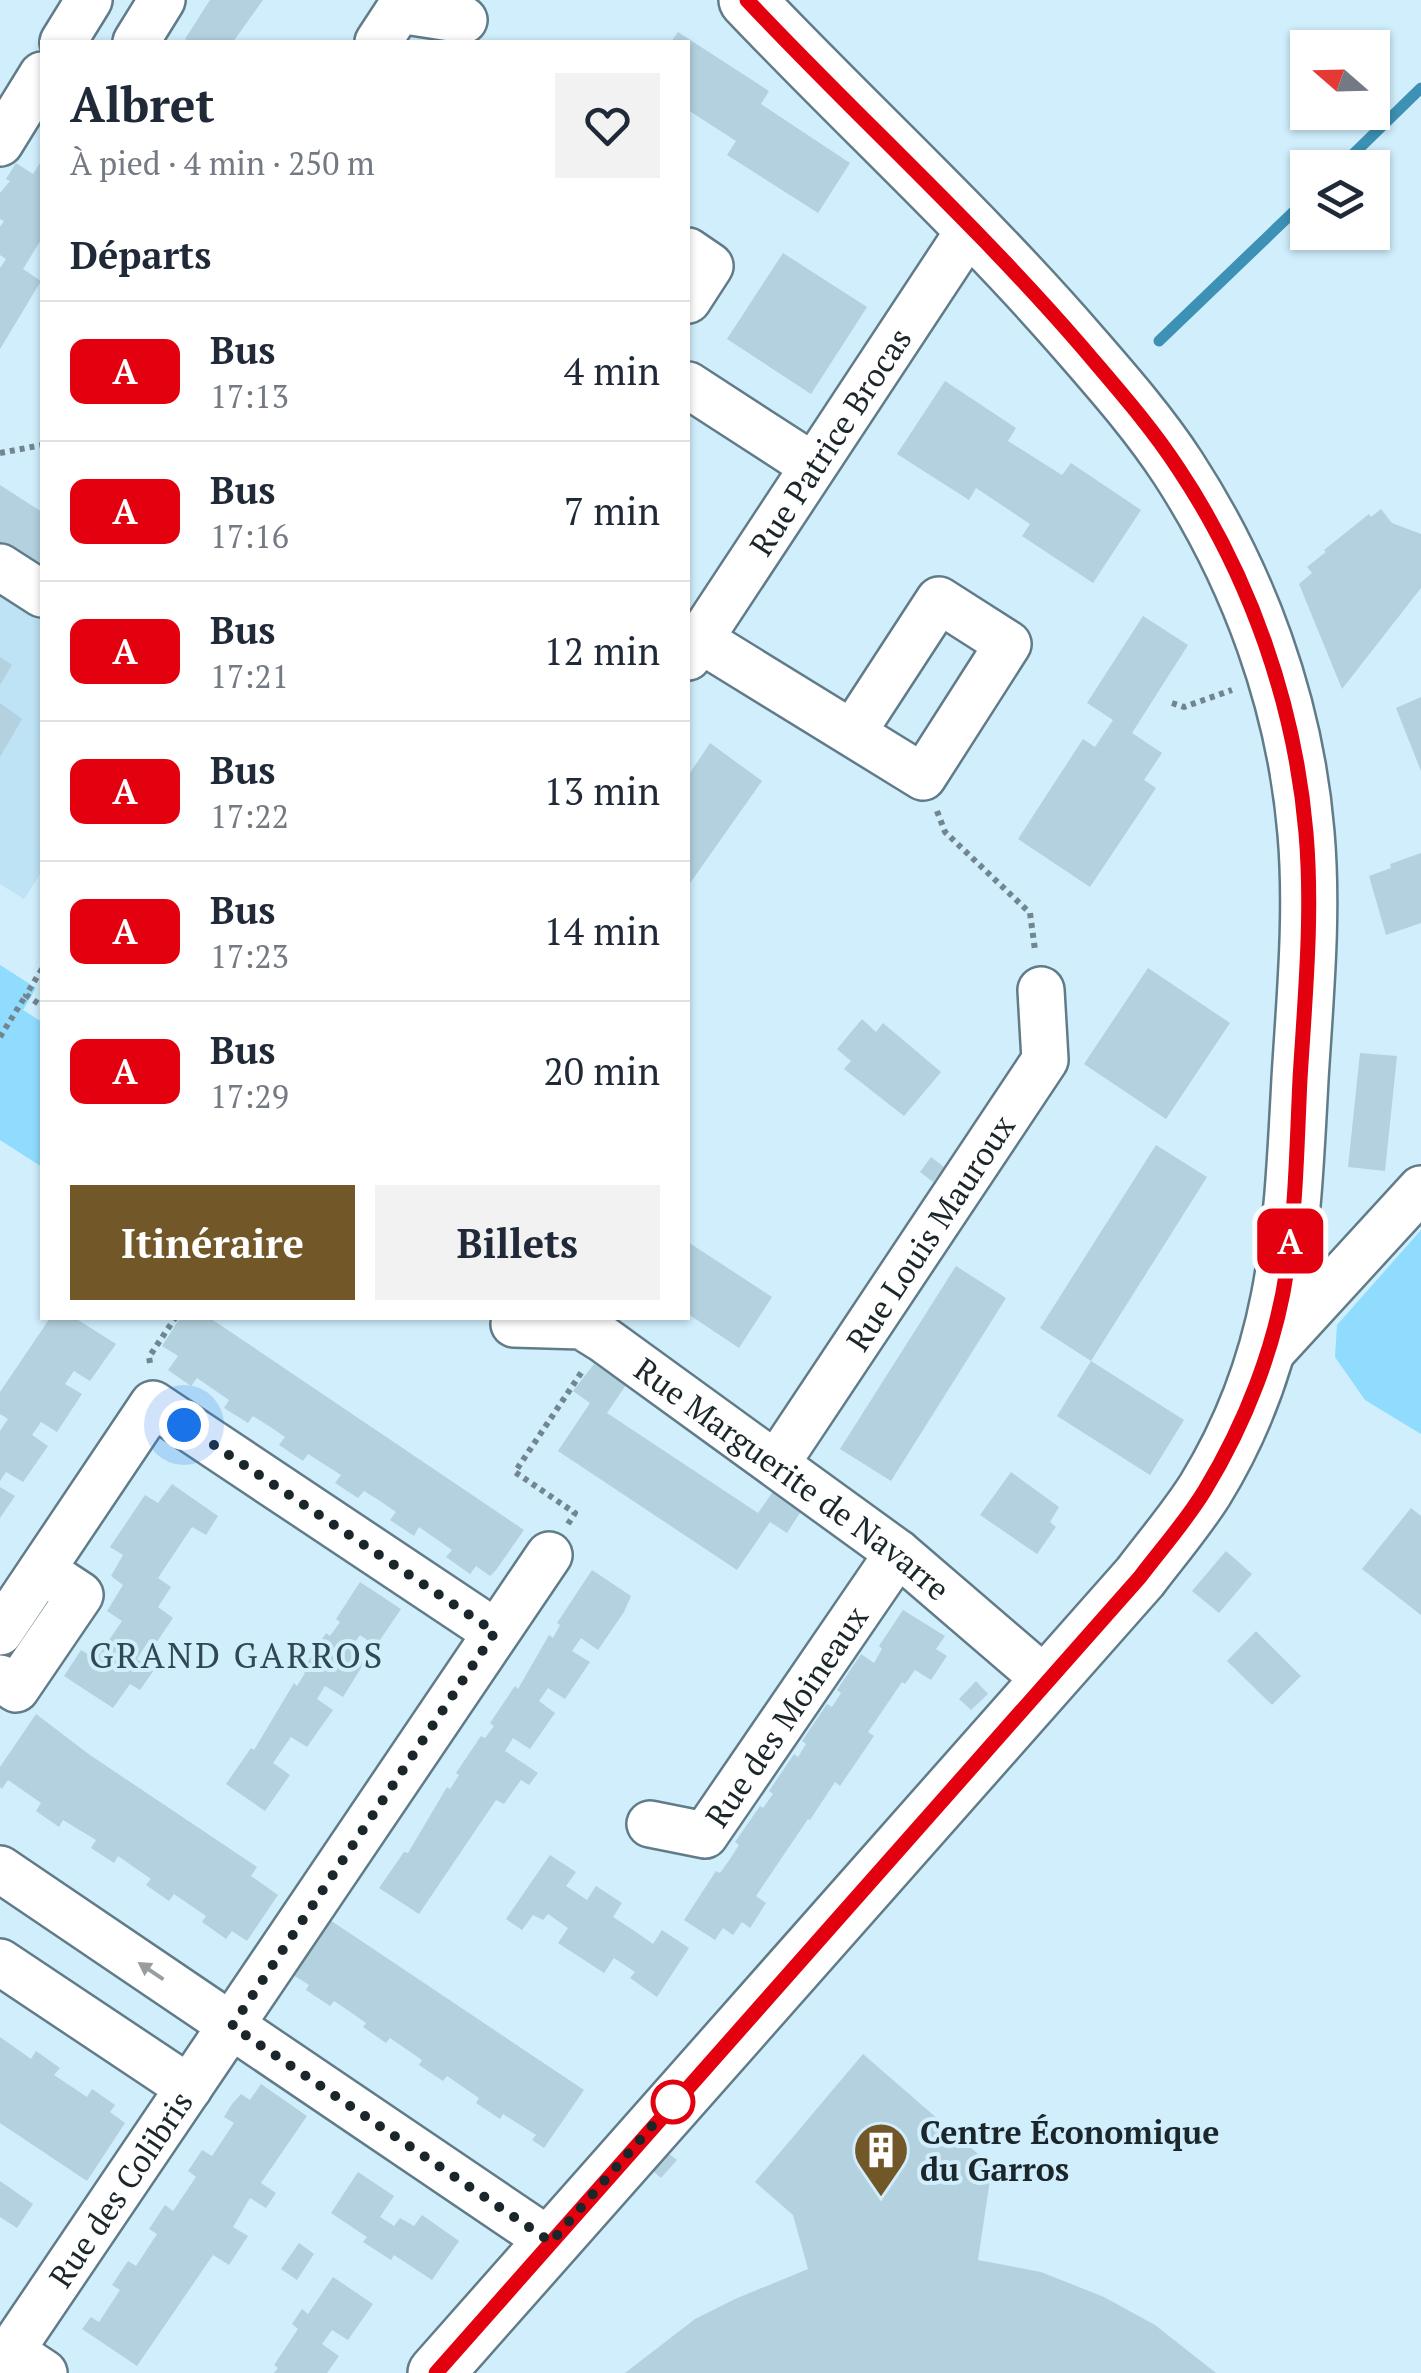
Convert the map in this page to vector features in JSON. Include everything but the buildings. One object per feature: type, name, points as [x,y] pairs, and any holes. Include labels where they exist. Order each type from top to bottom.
[{"type":"street","points":[[64,40],[89,0]]},
{"type":"street","points":[[137,40],[162,0]]},
{"type":"street","points":[[436,2373],[1140,1577],[1202,1496],[1244,1416],[1266,1358],[1286,1274],[1308,924],[1306,834],[1294,750],[1276,673],[1249,601],[1219,536],[1176,465],[1104,372],[972,226],[747,0]]},
{"type":"street","points":[[379,40],[399,10],[464,20]]},
{"type":"street","points":[[0,143],[40,78]]},
{"type":"street","name":"Rue Patrice Brocas","points":[[694,648],[972,226]]},
{"type":"street","points":[[690,251],[710,266],[690,297]]},
{"type":"street","points":[[690,385],[814,466]]},
{"type":"street","points":[[0,567],[40,593]]},
{"type":"street","points":[[694,648],[853,732],[923,777],[1008,644],[938,600],[853,732]]},
{"type":"street","name":"Rue Louis Mauroux","points":[[776,1464],[1045,1060],[1041,990]]},
{"type":"street","points":[[1266,1358],[1421,1189]]},
{"type":"street","name":"Rue Marguerite de Navarre","points":[[514,1324],[582,1326],[603,1340],[898,1553],[1047,1682]]},
{"type":"street","points":[[0,1632],[153,1404],[495,1632]]},
{"type":"street","name":"Rue des Moineaux","points":[[650,1824],[705,1835],[898,1553]]},
{"type":"street","name":"Rue des Colibris","points":[[18,2364],[189,2088],[549,1555]]},
{"type":"street","points":[[0,1678],[16,1690],[80,1595],[42,1570]]},
{"type":"street","points":[[0,1869],[551,2242]]},
{"type":"street","points":[[0,1962],[189,2088]]},
{"type":"path","points":[[0,453],[40,444]]},
{"type":"path","points":[[1172,703],[1184,708],[1276,673]]},
{"type":"path","points":[[923,777],[946,832],[1030,913],[1041,990]]},
{"type":"path","points":[[0,1037],[40,972]]},
{"type":"path","points":[[26,995],[40,1005]]},
{"type":"path","points":[[153,1404],[150,1358],[174,1320]]},
{"type":"path","points":[[549,1555],[575,1513],[516,1472],[603,1340]]},
{"type":"shaded area","points":[[0,587],[40,613],[40,874],[24,899],[0,884]]},
{"type":"shaded area","points":[[0,965],[36,988],[23,1010],[40,1021],[40,1166],[0,1140]]},
{"type":"shaded area","points":[[1421,1230],[1421,1434],[1365,1400],[1335,1357],[1337,1325]]},
{"type":"waterway","points":[[1357,150],[1421,88]]},
{"type":"waterway","points":[[1159,341],[1290,215]]},
{"type":"bus line","name":"A","points":[[436,2373],[1140,1577],[1202,1496],[1244,1416],[1266,1358],[1286,1274],[1294,1202],[1308,924],[1306,834],[1294,750],[1276,673],[1249,601],[1219,536],[1176,465],[1115,385],[972,226],[747,0]]},
{"type":"place","name":"Centre Économique du Garros","points":[[881,2199]]},
{"type":"district","name":"GRAND GARROS","points":[[237,1655]]},
{"type":"route","points":[[184,1425],[495,1632],[232,2026],[551,2242],[673,2102]]}]
